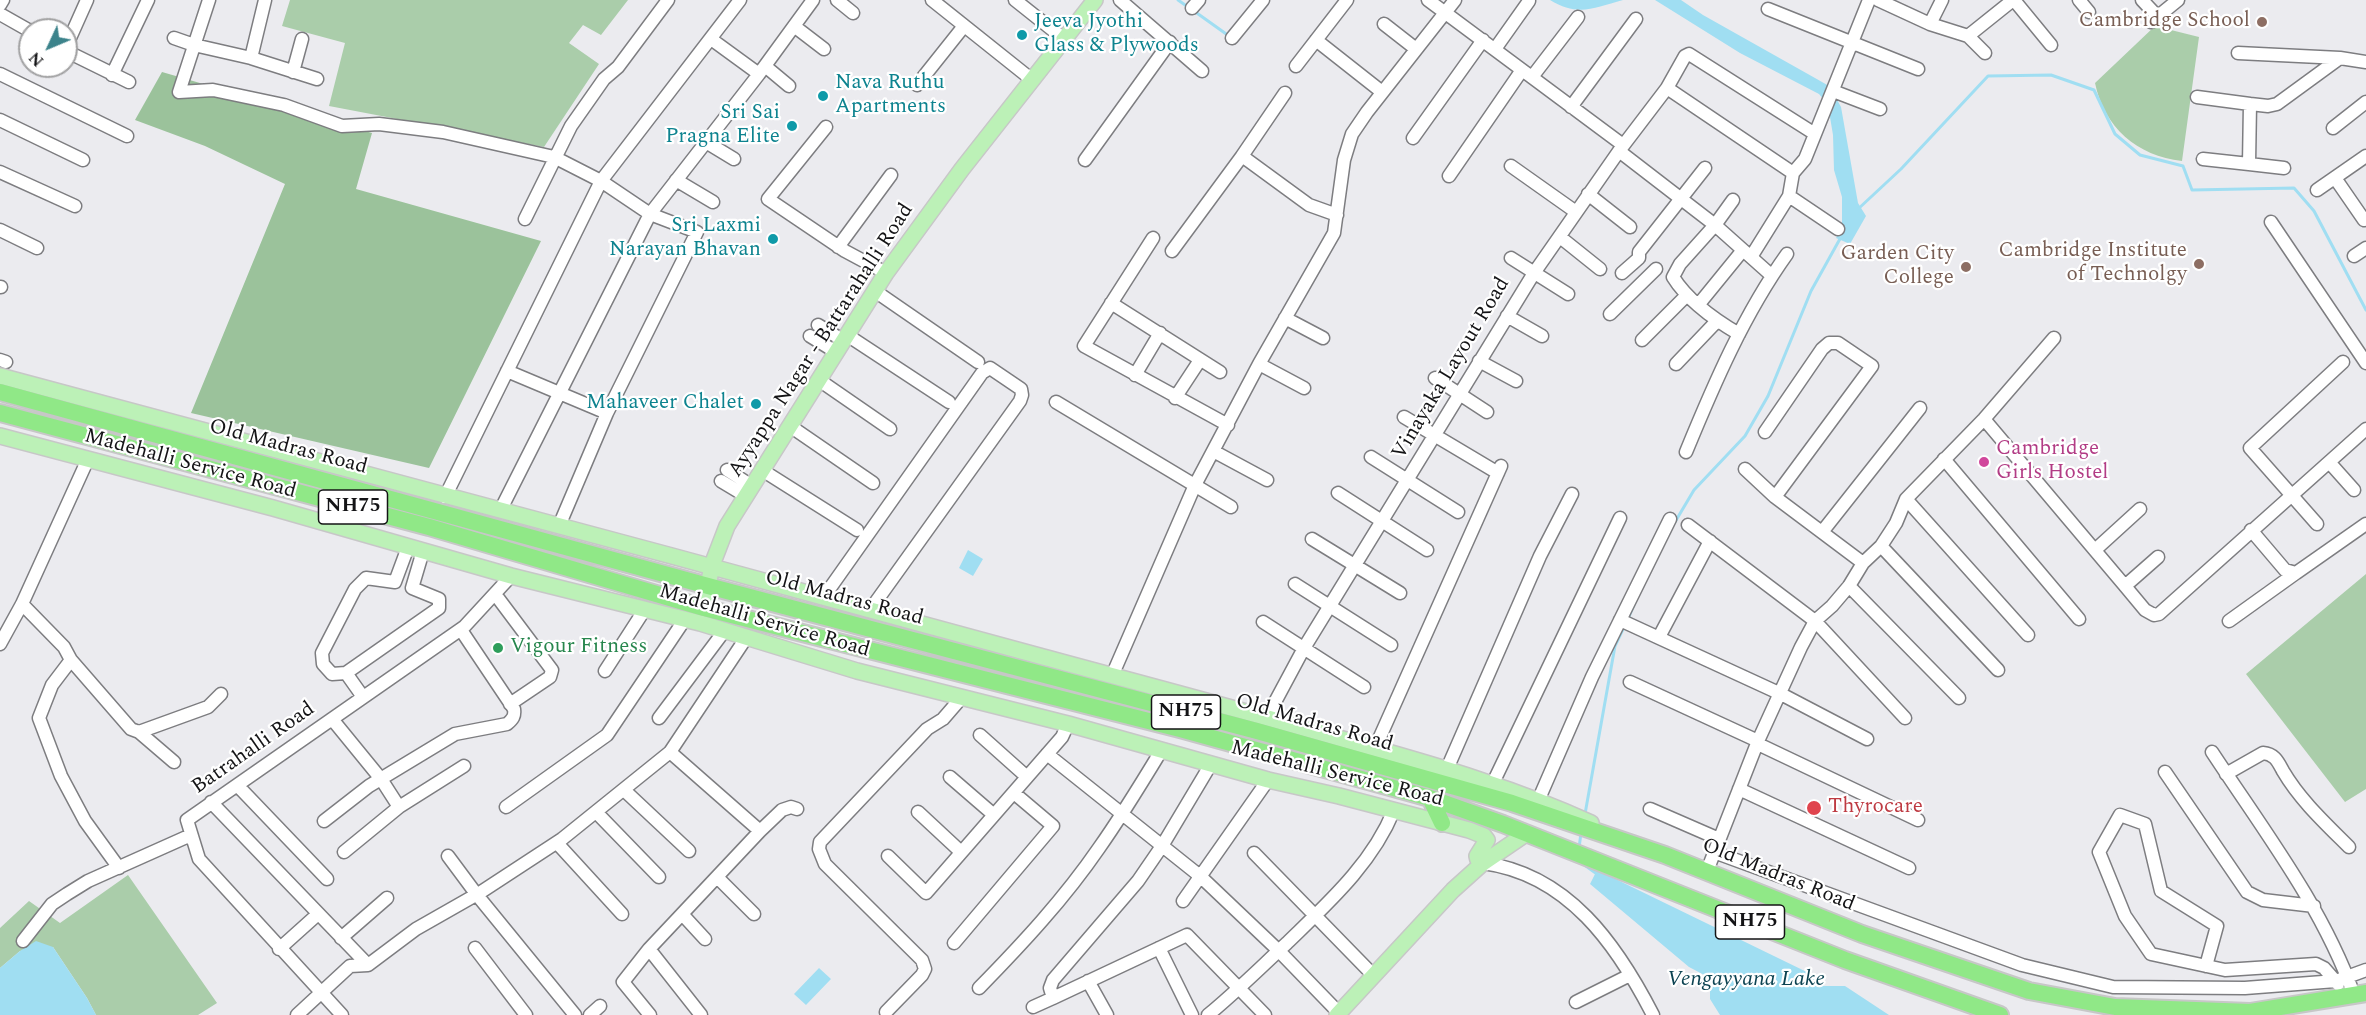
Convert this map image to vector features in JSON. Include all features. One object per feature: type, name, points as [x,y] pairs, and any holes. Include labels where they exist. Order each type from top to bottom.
[{"type":"highway","name":"Old Madras Road","points":[[0,392],[708,586],[1257,731],[1512,803],[1707,870],[1862,934],[2030,992],[2115,1007],[2250,1012],[2349,988]]},
{"type":"highway","name":"Old Madras Road","points":[[0,413],[429,527],[704,608],[1168,726],[1430,798],[1527,833],[1845,960],[2000,1015]]},
{"type":"highway","points":[[1430,798],[1442,823]]},
{"type":"main road","name":"Ayyappa Nagar - Battarahalli Road","points":[[704,608],[712,565],[727,526],[886,273],[1064,39],[1087,3]]},
{"type":"main road","points":[[2,366],[445,497],[712,565],[823,598],[1267,717],[1447,769],[1493,783],[1590,822],[1609,836]]},
{"type":"main road","name":"Madehalli Service Road","points":[[0,436],[511,576],[725,630],[857,671],[962,696],[1268,780],[1442,823],[1484,836],[1487,840],[1477,856],[1478,860],[1483,863]]},
{"type":"main road","points":[[1338,1014],[1453,890],[1483,863],[1527,833]]},
{"type":"street","points":[[0,5],[3,0]]},
{"type":"street","points":[[78,21],[87,0]]},
{"type":"street","points":[[112,75],[148,0]]},
{"type":"street","points":[[209,0],[179,92],[213,90],[284,105],[342,126],[380,124],[443,132],[554,157],[601,181],[650,214],[697,232],[607,413],[559,526]]},
{"type":"street","points":[[251,58],[265,0]]},
{"type":"street","points":[[525,219],[571,126],[604,79],[618,67],[668,0]]},
{"type":"street","points":[[445,497],[601,181],[740,0]]},
{"type":"street","points":[[500,511],[650,214],[762,70],[813,0]]},
{"type":"street","points":[[837,0],[853,13]]},
{"type":"street","points":[[932,0],[1031,80]]},
{"type":"street","points":[[1015,0],[1064,39]]},
{"type":"street","points":[[1120,0],[1202,71]]},
{"type":"street","points":[[1232,38],[1263,0]]},
{"type":"street","points":[[1296,66],[1347,0]]},
{"type":"street","points":[[1428,0],[1571,106],[1771,275]]},
{"type":"street","points":[[1112,676],[1195,485],[1215,452],[1259,364],[1334,233],[1344,160],[1352,134],[1382,92],[1455,0]]},
{"type":"street","points":[[1699,304],[1747,253],[1789,196],[1793,173],[1805,159],[1869,0]]},
{"type":"street","points":[[1878,0],[1930,24],[1968,36],[1985,52]]},
{"type":"street","points":[[1930,24],[1942,0]]},
{"type":"street","points":[[1968,36],[2013,0],[2051,45]]},
{"type":"street","points":[[2079,0],[2089,12]]},
{"type":"street","points":[[2142,0],[2154,19],[2178,0]]},
{"type":"street","points":[[1495,49],[1529,1]]},
{"type":"street","points":[[1768,9],[1918,69]]},
{"type":"street","points":[[0,14],[18,24]]},
{"type":"street","points":[[1449,176],[1527,74],[1578,17]]},
{"type":"street","points":[[1571,106],[1636,19]]},
{"type":"street","points":[[1384,24],[1416,49]]},
{"type":"street","points":[[794,26],[824,49]]},
{"type":"street","points":[[917,85],[964,26]]},
{"type":"street","points":[[174,38],[251,58],[317,79]]},
{"type":"street","points":[[293,72],[303,39]]},
{"type":"street","points":[[711,39],[789,86]]},
{"type":"street","points":[[1316,40],[1382,92]]},
{"type":"street","points":[[1413,138],[1483,40]]},
{"type":"street","points":[[1085,160],[1170,42]]},
{"type":"street","points":[[2238,53],[2340,58],[2366,62]]},
{"type":"street","name":"Vinayaka Layout Road","points":[[1267,717],[1304,648],[1356,567],[1534,273],[1588,194],[1667,87],[1685,56],[1689,54],[1815,134]]},
{"type":"street","points":[[78,56],[129,82]]},
{"type":"street","points":[[2197,97],[2268,106],[2277,104],[2340,58]]},
{"type":"street","points":[[0,74],[126,136]]},
{"type":"street","points":[[1667,87],[1793,173]]},
{"type":"street","points":[[1833,91],[1880,109]]},
{"type":"street","points":[[1172,251],[1285,93]]},
{"type":"street","points":[[2333,128],[2366,102]]},
{"type":"street","points":[[2249,164],[2250,104]]},
{"type":"street","points":[[0,120],[83,160]]},
{"type":"street","points":[[825,128],[768,199],[838,247],[886,273]]},
{"type":"street","points":[[706,142],[734,159]]},
{"type":"street","points":[[1242,156],[1309,205],[1338,215]]},
{"type":"street","points":[[2317,190],[2366,156]]},
{"type":"street","points":[[2203,159],[2284,168]]},
{"type":"street","points":[[1511,166],[1576,212]]},
{"type":"street","points":[[1622,273],[1639,258],[1639,252],[1705,168]]},
{"type":"street","points":[[0,172],[75,206]]},
{"type":"street","points":[[838,247],[891,175]]},
{"type":"street","points":[[2335,178],[2364,220]]},
{"type":"street","points":[[676,180],[712,202]]},
{"type":"street","points":[[1588,194],[1630,227]]},
{"type":"street","points":[[1789,196],[1838,229]]},
{"type":"street","points":[[1673,277],[1680,264],[1733,200]]},
{"type":"street","points":[[2271,222],[2366,363]]},
{"type":"street","points":[[0,230],[37,248]]},
{"type":"street","points":[[1560,237],[1600,269]]},
{"type":"street","points":[[1153,238],[1084,346],[1228,426]]},
{"type":"street","points":[[2354,256],[2366,248]]},
{"type":"street","points":[[1686,452],[1739,334],[1771,275],[1787,254]]},
{"type":"street","points":[[1511,258],[1568,294]]},
{"type":"street","points":[[1639,258],[1673,277],[1688,295],[1717,321],[1739,334]]},
{"type":"street","points":[[1610,314],[1656,269]]},
{"type":"street","points":[[875,291],[978,362]]},
{"type":"street","points":[[1641,340],[1688,295]]},
{"type":"street","points":[[1112,303],[1221,372]]},
{"type":"street","points":[[1507,316],[1542,336]]},
{"type":"street","points":[[1285,318],[1323,338]]},
{"type":"street","points":[[1676,364],[1717,321]]},
{"type":"street","points":[[818,325],[842,343],[949,402]]},
{"type":"street","points":[[1136,375],[1160,333]]},
{"type":"street","points":[[810,336],[842,343]]},
{"type":"street","points":[[1707,870],[1758,743],[1801,646],[1815,621],[1832,606],[1849,586],[1863,563],[1881,546],[1896,523],[1906,499],[1984,419],[2054,338]]},
{"type":"street","points":[[1765,432],[1822,349],[1829,343],[1838,343],[1872,366],[1775,497]]},
{"type":"street","points":[[1175,398],[1200,360]]},
{"type":"street","points":[[1479,361],[1516,381]]},
{"type":"street","points":[[2317,524],[2250,448],[2343,362]]},
{"type":"street","points":[[1259,364],[1305,388]]},
{"type":"street","points":[[823,598],[982,373],[990,368],[1021,389],[1020,402],[870,609]]},
{"type":"street","points":[[507,371],[607,413]]},
{"type":"street","points":[[1435,378],[1487,412]]},
{"type":"street","points":[[819,380],[890,429]]},
{"type":"street","points":[[1056,402],[1232,507]]},
{"type":"street","points":[[1822,532],[1920,408]]},
{"type":"street","points":[[1375,748],[1499,469],[1434,436],[1404,417]]},
{"type":"street","points":[[1984,419],[2150,614],[2160,614],[2366,429]]},
{"type":"street","points":[[790,426],[873,483]]},
{"type":"street","points":[[1215,452],[1267,480]]},
{"type":"street","points":[[1371,457],[1458,512]]},
{"type":"street","points":[[0,644],[22,604],[88,459]]},
{"type":"street","points":[[1944,459],[2079,619]]},
{"type":"street","points":[[2329,462],[2354,490]]},
{"type":"street","points":[[1745,469],[1775,497],[1863,563]]},
{"type":"street","points":[[762,470],[856,530]]},
{"type":"street","points":[[724,475],[749,491]]},
{"type":"street","points":[[1338,493],[1427,550]]},
{"type":"street","points":[[1447,769],[1540,556],[1572,494]]},
{"type":"street","points":[[1906,499],[2028,634]]},
{"type":"street","points":[[2095,550],[2140,509]]},
{"type":"street","points":[[1493,783],[1620,518]]},
{"type":"street","points":[[1538,801],[1592,677],[1624,622],[1670,519]]},
{"type":"street","points":[[2229,621],[2366,524]]},
{"type":"street","points":[[1688,525],[1815,621],[1905,718]]},
{"type":"street","points":[[2251,530],[2285,570],[2296,573]]},
{"type":"street","points":[[1312,538],[1400,593]]},
{"type":"street","points":[[1659,637],[1710,542]]},
{"type":"street","points":[[1881,546],[1998,670]]},
{"type":"street","points":[[395,582],[415,549]]},
{"type":"street","points":[[412,588],[415,549]]},
{"type":"street","points":[[2125,586],[2158,557]]},
{"type":"street","name":"Batrahalli Road","points":[[192,835],[187,820],[461,630],[511,576]]},
{"type":"street","points":[[366,578],[395,582],[412,588],[439,599],[439,608],[346,673],[336,675],[327,671],[323,664],[322,653],[355,589],[366,578]]},
{"type":"street","points":[[1295,584],[1391,645]]},
{"type":"street","points":[[1849,586],[1959,698]]},
{"type":"street","points":[[495,594],[552,670],[550,677],[510,704]]},
{"type":"street","points":[[22,604],[64,647],[71,660],[131,729],[139,732],[174,762]]},
{"type":"street","points":[[605,671],[645,609]]},
{"type":"street","points":[[506,807],[607,735],[685,620]]},
{"type":"street","points":[[1263,622],[1364,687]]},
{"type":"street","points":[[1624,622],[1781,694],[1867,739]]},
{"type":"street","points":[[324,821],[369,786],[455,734],[507,724],[513,720],[515,714],[510,704],[461,630]]},
{"type":"street","points":[[659,718],[725,630]]},
{"type":"street","points":[[297,1015],[350,966],[368,965],[416,929],[477,895],[557,843],[670,752],[746,638]]},
{"type":"street","points":[[71,660],[52,685],[39,718],[61,776],[85,821],[118,868]]},
{"type":"street","points":[[346,673],[363,697]]},
{"type":"street","points":[[1630,681],[1917,820]]},
{"type":"street","points":[[139,732],[208,707],[221,694]]},
{"type":"street","points":[[886,1012],[922,975],[925,969],[922,960],[825,864],[820,843],[927,729],[943,719],[962,696]]},
{"type":"street","points":[[332,719],[381,779],[399,807]]},
{"type":"street","points":[[888,856],[926,893],[1062,737],[1068,724]]},
{"type":"street","points":[[980,735],[1027,777]]},
{"type":"street","points":[[979,988],[1033,932],[1072,884],[1121,815],[1161,751]]},
{"type":"street","points":[[670,752],[760,831]]},
{"type":"street","points":[[2212,752],[2314,906],[2340,956],[2349,988]]},
{"type":"street","points":[[2226,774],[2263,753],[2270,753],[2313,812],[2349,846]]},
{"type":"street","points":[[1047,754],[1200,876],[1279,951],[1338,1014]]},
{"type":"street","points":[[1053,998],[1050,988],[1053,980],[1138,881],[1162,846],[1211,764]]},
{"type":"street","points":[[344,852],[399,807],[465,766]]},
{"type":"street","points":[[2165,772],[2247,892],[2263,900],[2314,906]]},
{"type":"street","points":[[950,777],[994,815]]},
{"type":"street","points":[[1183,901],[1268,780]]},
{"type":"street","points":[[237,785],[327,879]]},
{"type":"street","points":[[1739,789],[1910,868]]},
{"type":"street","points":[[624,790],[689,851]]},
{"type":"street","points":[[954,943],[1053,826],[1014,792]]},
{"type":"street","points":[[212,802],[368,965]]},
{"type":"street","points":[[651,1015],[623,981],[649,949],[760,831],[782,810],[791,807],[797,809]]},
{"type":"street","points":[[1650,809],[1719,839]]},
{"type":"street","points":[[1208,1015],[1279,951],[1356,873],[1381,840],[1394,810]]},
{"type":"street","points":[[596,812],[659,877]]},
{"type":"street","points":[[918,812],[962,852]]},
{"type":"street","points":[[2206,966],[2217,926],[2162,891],[2145,824],[2120,815],[2099,852],[2125,916],[2151,954],[2206,966],[2235,970],[2316,964],[2349,988]]},
{"type":"street","points":[[23,941],[52,904],[88,881],[192,835],[199,859],[279,949],[342,1015]]},
{"type":"street","points":[[557,843],[622,914]]},
{"type":"street","points":[[1714,852],[2022,965],[2113,987],[2349,988],[2366,970]]},
{"type":"street","points":[[1254,853],[1374,976]]},
{"type":"street","points":[[448,856],[575,1015]]},
{"type":"street","points":[[1483,863],[1521,873],[1571,901],[1617,953],[1653,1015]]},
{"type":"street","points":[[717,877],[754,914]]},
{"type":"street","points":[[341,938],[387,898]]},
{"type":"street","points":[[279,949],[318,914]]},
{"type":"street","points":[[682,914],[705,939]]},
{"type":"street","points":[[1033,1007],[1186,934],[1264,1015]]},
{"type":"street","points":[[475,948],[526,1015]]},
{"type":"street","points":[[1160,948],[1192,1015]]},
{"type":"street","points":[[649,949],[701,1015]]},
{"type":"street","points":[[1576,1002],[1630,975]]},
{"type":"street","points":[[1088,981],[1106,1012],[1092,1015]]},
{"type":"street","points":[[590,1015],[600,1006]]},
{"type":"green space","points":[[290,0],[628,0],[601,35],[583,25],[569,43],[599,64],[544,147],[329,106],[345,43],[282,26]]},
{"type":"green space","points":[[2155,26],[2199,37],[2182,161],[2151,153],[2125,137],[2106,113],[2095,83]]},
{"type":"green space","points":[[162,72],[372,133],[356,189],[541,241],[429,468],[191,413],[285,184],[205,146],[135,120]]},
{"type":"green space","points":[[2366,574],[2366,789],[2345,802],[2246,674]]},
{"type":"green space","points":[[128,875],[217,1003],[198,1015],[96,1015],[53,947],[20,951],[0,968],[0,928],[29,901],[60,923]]},
{"type":"water","points":[[1550,0],[1623,0],[1578,10]]},
{"type":"water","points":[[1655,0],[1681,0],[1703,15],[1829,86],[1824,100],[1819,94],[1740,53]]},
{"type":"water","points":[[1835,96],[1841,107],[1858,203],[1866,216],[1850,244],[1836,238],[1842,227],[1842,197],[1834,170],[1833,135],[1829,111]]},
{"type":"water","points":[[968,550],[983,559],[973,576],[959,568]]},
{"type":"water","name":"Vengayyana Lake","points":[[1597,870],[1813,975],[1824,986],[1845,986],[1889,1015],[1720,1015],[1710,999],[1710,978],[1689,967],[1590,884]]},
{"type":"water","points":[[36,941],[53,947],[96,1015],[0,1015],[0,968]]},
{"type":"water","points":[[819,968],[831,979],[806,1005],[794,994]]},
{"type":"waterway","points":[[1178,0],[1188,7]]},
{"type":"waterway","points":[[1194,11],[1229,36]]},
{"type":"waterway","points":[[1857,210],[1901,169],[1988,76],[2051,75],[2094,90],[2115,134],[2140,155],[2183,166],[2192,190],[2294,188],[2314,211],[2366,310]]},
{"type":"waterway","points":[[1675,522],[1694,490],[1745,436],[1768,396],[1811,291],[1841,237]]},
{"type":"waterway","points":[[1628,619],[1636,600]]},
{"type":"waterway","points":[[1585,814],[1615,646],[1625,625]]},
{"type":"waterway","points":[[1579,848],[1581,833]]},
{"type":"waterway","points":[[1583,864],[1597,874]]},
{"type":"place","name":"Cambridge School","points":[[2262,22]]},
{"type":"place","name":"Jeeva Jyothi Glass & Plywoods","points":[[1022,35]]},
{"type":"place","name":"Nava Ruthu Apartments","points":[[823,96]]},
{"type":"place","name":"Sri Sai Pragna Elite","points":[[792,126]]},
{"type":"place","name":"Sri Laxmi Narayan Bhavan","points":[[773,239]]},
{"type":"place","name":"Cambridge Institute of Technolgy","points":[[2199,264]]},
{"type":"place","name":"Garden City College","points":[[1966,267]]},
{"type":"place","name":"Mahaveer Chalet","points":[[756,404]]},
{"type":"place","name":"Cambridge Girls Hostel","points":[[1984,462]]},
{"type":"place","name":"Vigour Fitness","points":[[498,648]]},
{"type":"place","name":"Thyrocare","points":[[1814,808]]}]
